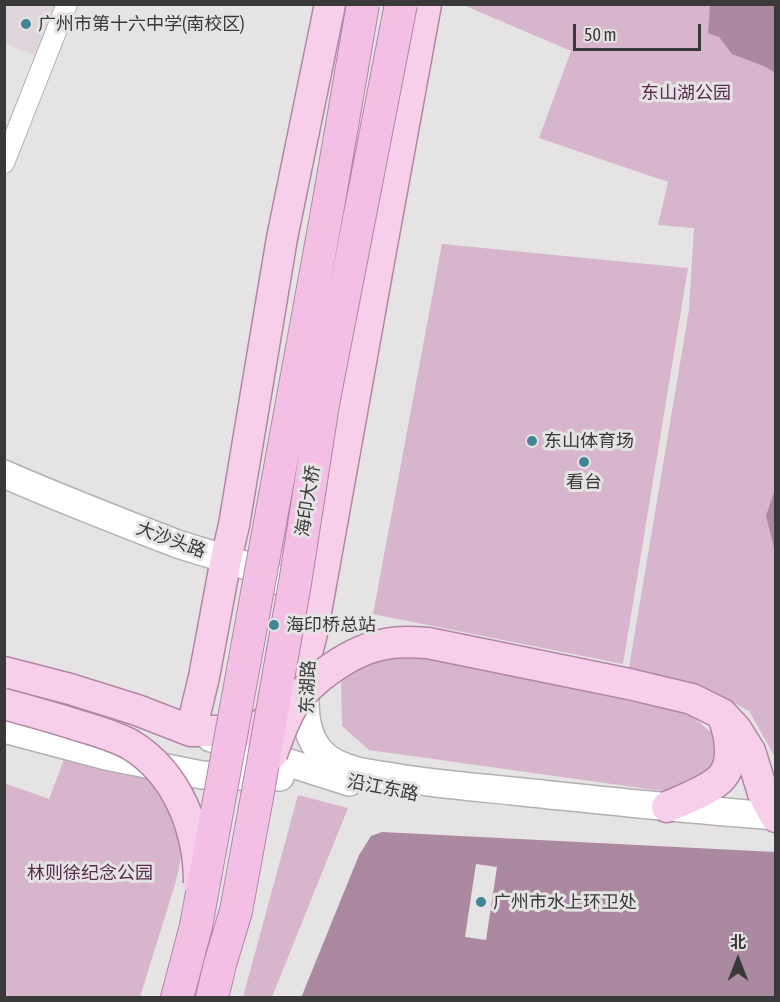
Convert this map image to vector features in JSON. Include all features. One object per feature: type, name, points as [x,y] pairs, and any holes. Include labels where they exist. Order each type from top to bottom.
[{"type":"highway","name":"海印大桥","points":[[177,998],[196,926],[321,246],[363,4]]},
{"type":"highway","name":"海印大桥","points":[[212,998],[236,911],[258,796],[296,583],[323,404],[401,4]]},
{"type":"main road","points":[[330,4],[282,238],[234,525],[191,731],[244,731],[260,726],[275,712],[300,676],[305,661],[313,629],[426,4]]},
{"type":"main road","name":"大沙头路","points":[[4,474],[58,498],[275,578],[297,592],[309,608],[313,629]]},
{"type":"main road","points":[[234,525],[244,541],[254,549],[301,561],[313,561],[326,555]]},
{"type":"main road","name":"东湖路","points":[[313,629],[304,696],[306,719],[315,744]]},
{"type":"main road","points":[[258,796],[280,731],[301,695],[323,675],[347,659],[384,644],[410,642],[428,643],[692,699],[722,714],[736,729],[750,751],[763,794],[775,816]]},
{"type":"main road","name":"沿江东路","points":[[4,672],[137,710],[191,731],[354,784],[405,794],[491,804],[776,833]]},
{"type":"main road","points":[[4,704],[109,735],[131,745],[158,768],[180,798],[195,843],[199,869],[196,926]]},
{"type":"main road","points":[[667,807],[703,791],[722,777],[729,762],[730,744],[722,714]]},
{"type":"main road","points":[[4,729],[106,756],[202,775],[292,777],[354,784]]},
{"type":"main road","name":"沿江东路","points":[[315,744],[327,758],[347,767],[373,774],[465,787],[775,816]]},
{"type":"street","points":[[4,163],[11,130],[67,4]]},
{"type":"shaded area","name":"广州市第十六中学(南校区)","points":[[4,5],[55,5],[35,55],[5,44]]},
{"type":"shaded area","points":[[710,5],[775,5],[775,73],[766,67],[732,54],[719,37],[708,33]]},
{"type":"shaded area","points":[[776,489],[775,552],[766,516]]},
{"type":"shaded area","points":[[382,832],[775,852],[775,997],[301,998],[359,855],[371,836]]},
{"type":"green space","name":"东山湖公园","points":[[468,4],[775,5],[775,757],[749,711],[707,689],[628,673],[689,310],[694,228],[658,225],[668,182],[539,138],[571,51],[468,7]]},
{"type":"green space","name":"东山体育场","points":[[442,244],[688,268],[623,664],[373,614]]},
{"type":"green space","points":[[405,653],[690,714],[714,735],[719,762],[694,782],[662,791],[369,750],[342,726],[341,677],[370,659]]},
{"type":"green space","name":"林则徐纪念公园","points":[[65,757],[151,775],[182,837],[176,881],[140,997],[5,997],[4,783],[49,799]]},
{"type":"green space","points":[[298,795],[348,808],[272,997],[243,997]]},
{"type":"pier","name":"广州市水上环卫处","points":[[476,864],[497,867],[486,940],[465,937]]},
{"type":"place","name":"广州市第十六中学(南校区)","points":[[26,24]]},
{"type":"place","name":"东山体育场","points":[[532,441]]},
{"type":"place","name":"看台","points":[[584,462]]},
{"type":"place","name":"海印桥总站","points":[[274,625]]},
{"type":"place","name":"广州市水上环卫处","points":[[481,902]]}]
